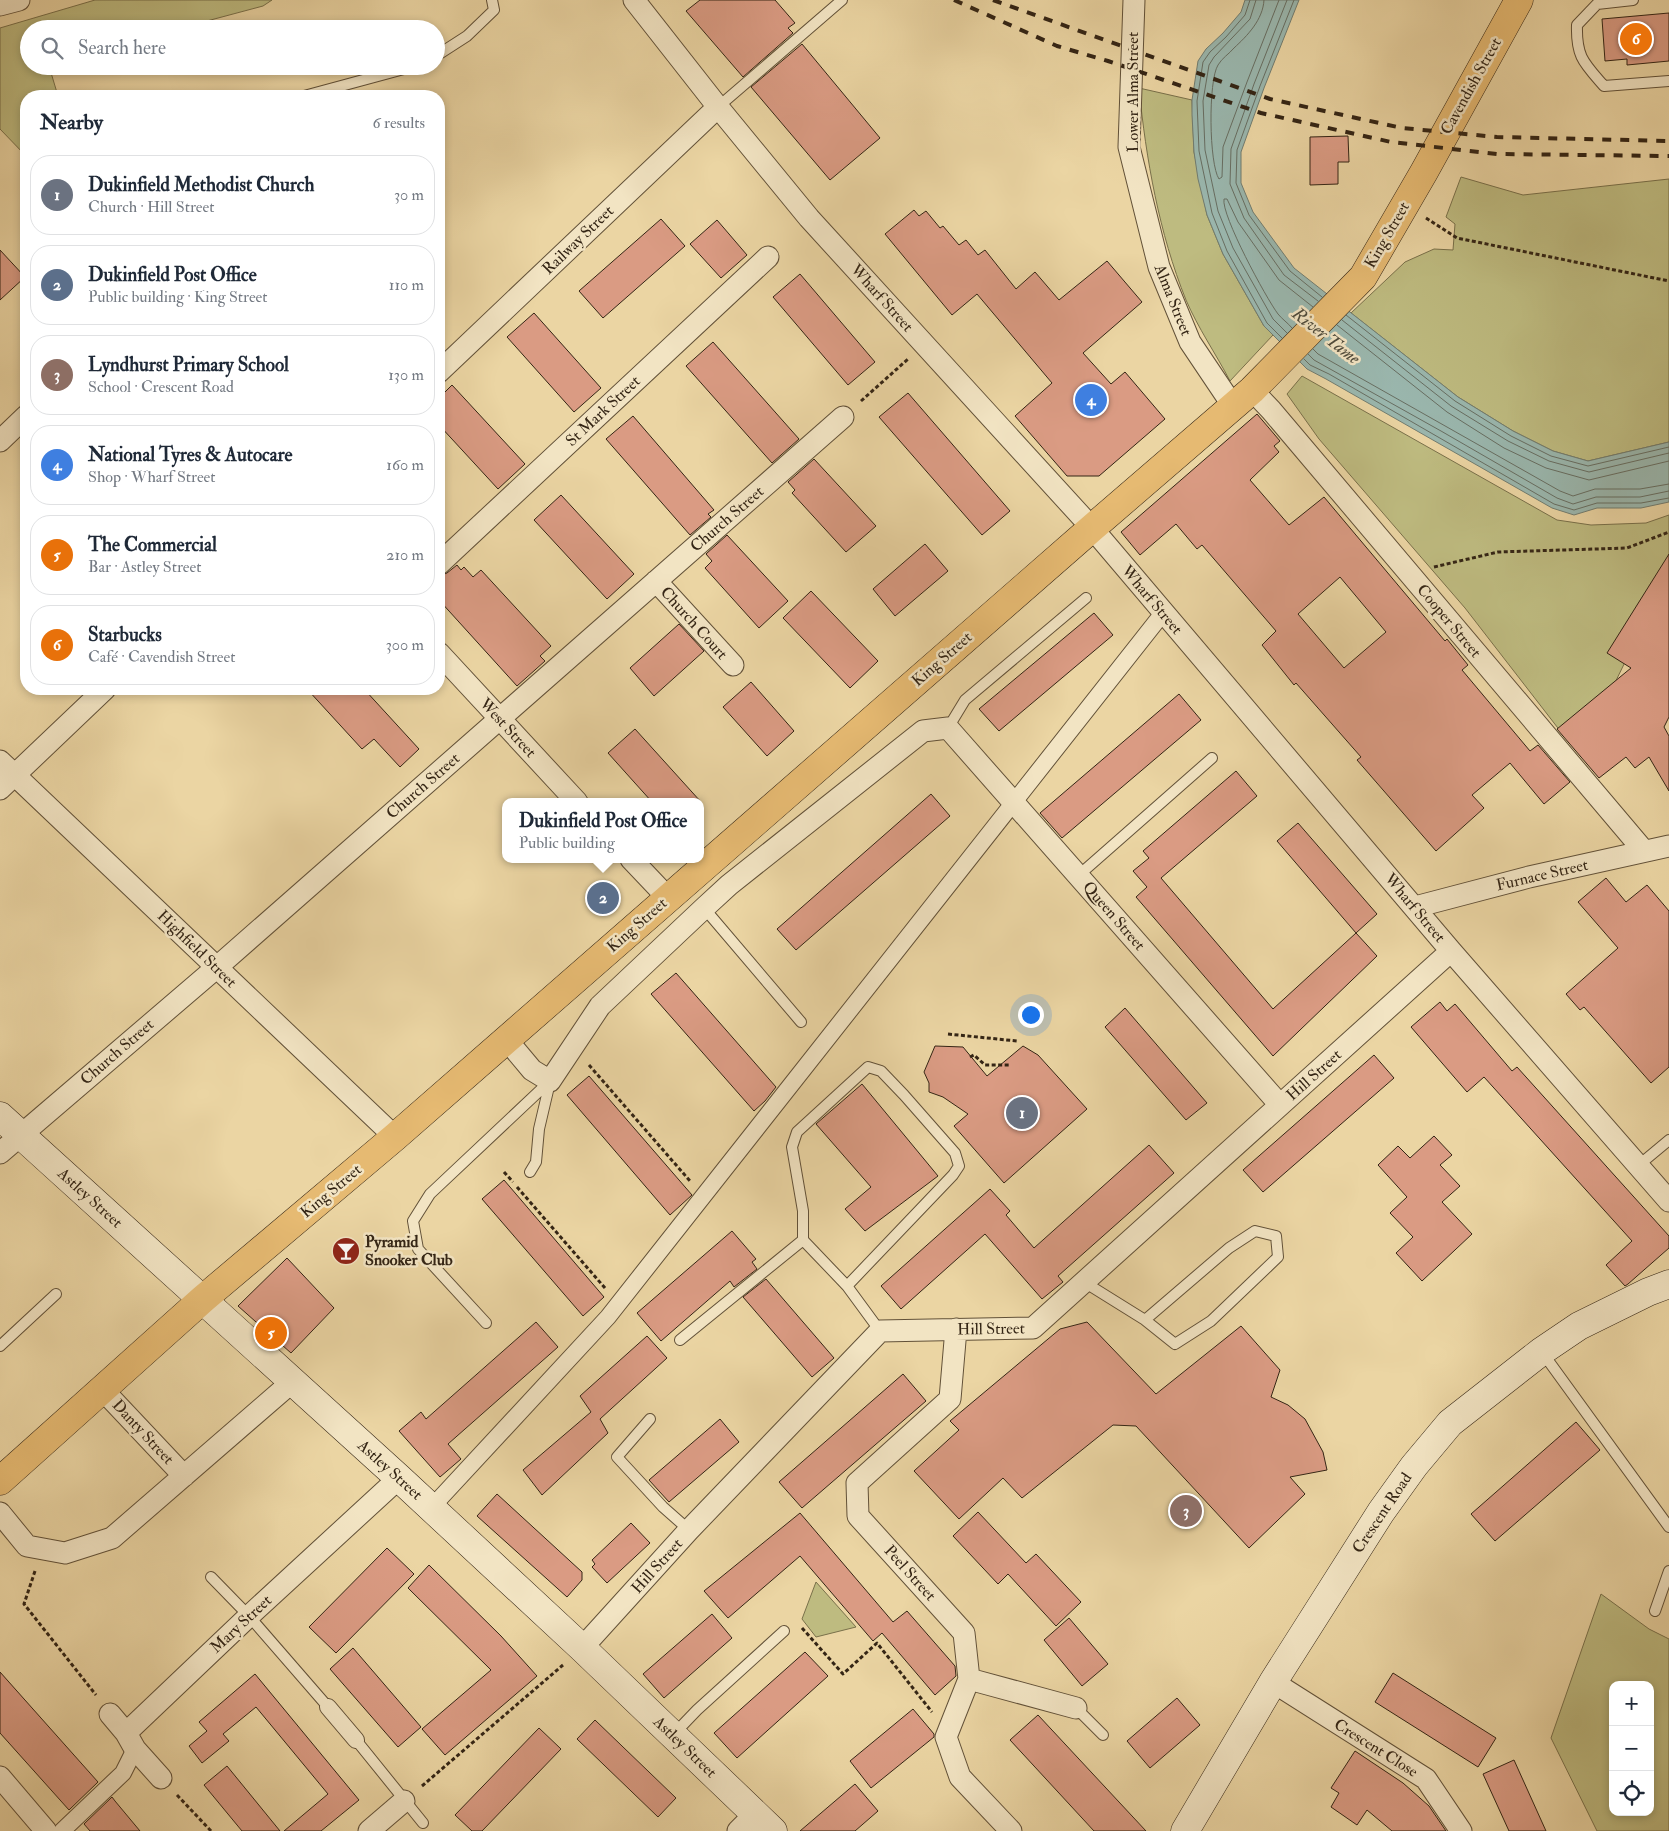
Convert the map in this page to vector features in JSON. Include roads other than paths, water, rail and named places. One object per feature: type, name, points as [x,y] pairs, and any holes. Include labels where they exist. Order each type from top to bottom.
[{"type":"main road","name":"Cavendish Street","points":[[1424,172],[1519,0]]},
{"type":"main road","name":"King Street","points":[[0,1480],[203,1299],[395,1137],[1273,370],[1363,277],[1424,172]]},
{"type":"main road","name":"Astley Street","points":[[0,1116],[399,1478],[582,1648],[672,1735],[755,1825]]},
{"type":"main road","name":"Crescent Road","points":[[1185,1831],[1273,1682],[1381,1512],[1414,1466],[1450,1422],[1579,1326],[1648,1292],[1669,1284]]},
{"type":"street","points":[[0,5],[19,0]]},
{"type":"street","name":"Wharf Street","points":[[634,0],[809,218],[1092,528],[1452,951],[1639,1165],[1669,1202]]},
{"type":"street","name":"Lower Alma Street","points":[[1134,0],[1129,148],[1138,184]]},
{"type":"street","name":"Railway Street","points":[[445,366],[718,107]]},
{"type":"street","name":"Alma Street","points":[[1138,184],[1159,267],[1190,342],[1242,398]]},
{"type":"street","name":"St Mark Street","points":[[445,558],[768,257]]},
{"type":"street","name":"Cooper Street","points":[[1242,398],[1271,410],[1644,851]]},
{"type":"street","name":"Church Street","points":[[0,1153],[216,968],[843,416]]},
{"type":"street","points":[[0,441],[20,422]]},
{"type":"street","name":"Church Court","points":[[656,581],[733,665]]},
{"type":"street","points":[[431,1508],[608,1318],[1163,613]]},
{"type":"street","name":"West Street","points":[[445,660],[573,798]]},
{"type":"street","points":[[5,775],[99,695]]},
{"type":"street","points":[[506,1039],[532,1070],[550,1081],[600,1006],[729,885],[923,731],[948,728]]},
{"type":"street","name":"Queen Street","points":[[948,728],[1280,1105]]},
{"type":"street","name":"Highfield Street","points":[[5,775],[216,968],[395,1137]]},
{"type":"street","name":"Furnace Street","points":[[1415,907],[1529,877],[1669,846]]},
{"type":"street","points":[[635,863],[668,898]]},
{"type":"street","name":"Hill Street","points":[[582,1648],[689,1530],[880,1331],[1033,1328],[1452,951]]},
{"type":"street","name":"Peel Street","points":[[956,1329],[950,1399],[857,1483],[858,1516],[964,1633],[969,1679],[946,1737],[960,1777],[1011,1831]]},
{"type":"street","points":[[0,1513],[27,1546],[65,1553],[112,1538],[292,1382]]},
{"type":"street","name":"Danty Street","points":[[102,1389],[184,1476]]},
{"type":"street","name":"Mary Street","points":[[130,1741],[249,1616],[399,1478]]},
{"type":"street","points":[[969,1679],[1076,1708]]},
{"type":"street","name":"Crescent Close","points":[[1273,1682],[1426,1779],[1461,1831]]},
{"type":"street","points":[[328,1707],[356,1740]]},
{"type":"street","points":[[110,1714],[161,1778]]},
{"type":"street","points":[[62,1831],[123,1773],[130,1741]]},
{"type":"street","points":[[0,1777],[46,1831]]},
{"type":"street","points":[[369,1831],[404,1801]]},
{"type":"lane","points":[[445,50],[467,36],[494,10],[492,0]]},
{"type":"lane","points":[[718,107],[842,0]]},
{"type":"lane","points":[[1633,0],[1597,4],[1577,25],[1577,42],[1582,60],[1604,86],[1669,81]]},
{"type":"lane","points":[[326,90],[382,75]]},
{"type":"lane","points":[[948,728],[965,700],[1086,598]]},
{"type":"lane","points":[[1079,875],[1212,758]]},
{"type":"lane","points":[[704,908],[800,1022]]},
{"type":"lane","points":[[847,1286],[959,1166],[955,1153],[881,1071],[868,1067],[797,1132],[792,1146],[804,1211],[803,1240],[847,1286],[880,1331]]},
{"type":"lane","points":[[530,1172],[536,1162],[539,1129],[550,1081]]},
{"type":"lane","points":[[486,1323],[418,1249],[413,1221],[430,1194],[550,1081]]},
{"type":"lane","points":[[1639,1165],[1669,1140]]},
{"type":"lane","points":[[1084,1282],[1145,1320],[1175,1344],[1211,1322],[1278,1256],[1276,1236],[1255,1231],[1229,1248],[1145,1320]]},
{"type":"lane","points":[[680,1340],[803,1240]]},
{"type":"lane","points":[[0,1346],[56,1294]]},
{"type":"lane","points":[[1542,1352],[1669,1527]]},
{"type":"lane","points":[[650,1419],[617,1457],[662,1507],[689,1530]]},
{"type":"lane","points":[[1655,1610],[1669,1571]]},
{"type":"lane","points":[[211,1576],[249,1616],[328,1707]]},
{"type":"lane","points":[[672,1735],[784,1631]]},
{"type":"lane","points":[[1076,1708],[1103,1736]]},
{"type":"lane","points":[[356,1740],[423,1823]]},
{"type":"water","name":"River Tame","points":[[1245,0],[1299,0],[1241,152],[1241,183],[1253,212],[1294,268],[1458,397],[1513,431],[1553,451],[1588,461],[1669,442],[1669,502],[1641,508],[1597,508],[1574,515],[1552,508],[1307,369],[1264,326],[1223,254],[1207,215],[1198,179],[1194,152],[1192,100],[1198,61],[1206,49],[1241,12]]},
{"type":"railway","points":[[954,0],[1057,46],[1108,61],[1261,113],[1391,142],[1497,154],[1669,156]]},
{"type":"railway","points":[[993,0],[1270,99],[1402,128],[1497,137],[1669,141]]},
{"type":"place","name":"Starbucks","points":[[1636,39]]},
{"type":"place","name":"National Tyres & Autocare","points":[[1091,400]]},
{"type":"place","name":"Dukinfield Post Office","points":[[603,898]]},
{"type":"place","name":"Dukinfield Methodist Church","points":[[1022,1113]]},
{"type":"place","name":"Pyramid Snooker Club","points":[[346,1251]]},
{"type":"place","name":"The Commercial","points":[[271,1333]]},
{"type":"place","name":"Lyndhurst Primary School","points":[[1186,1511]]}]
